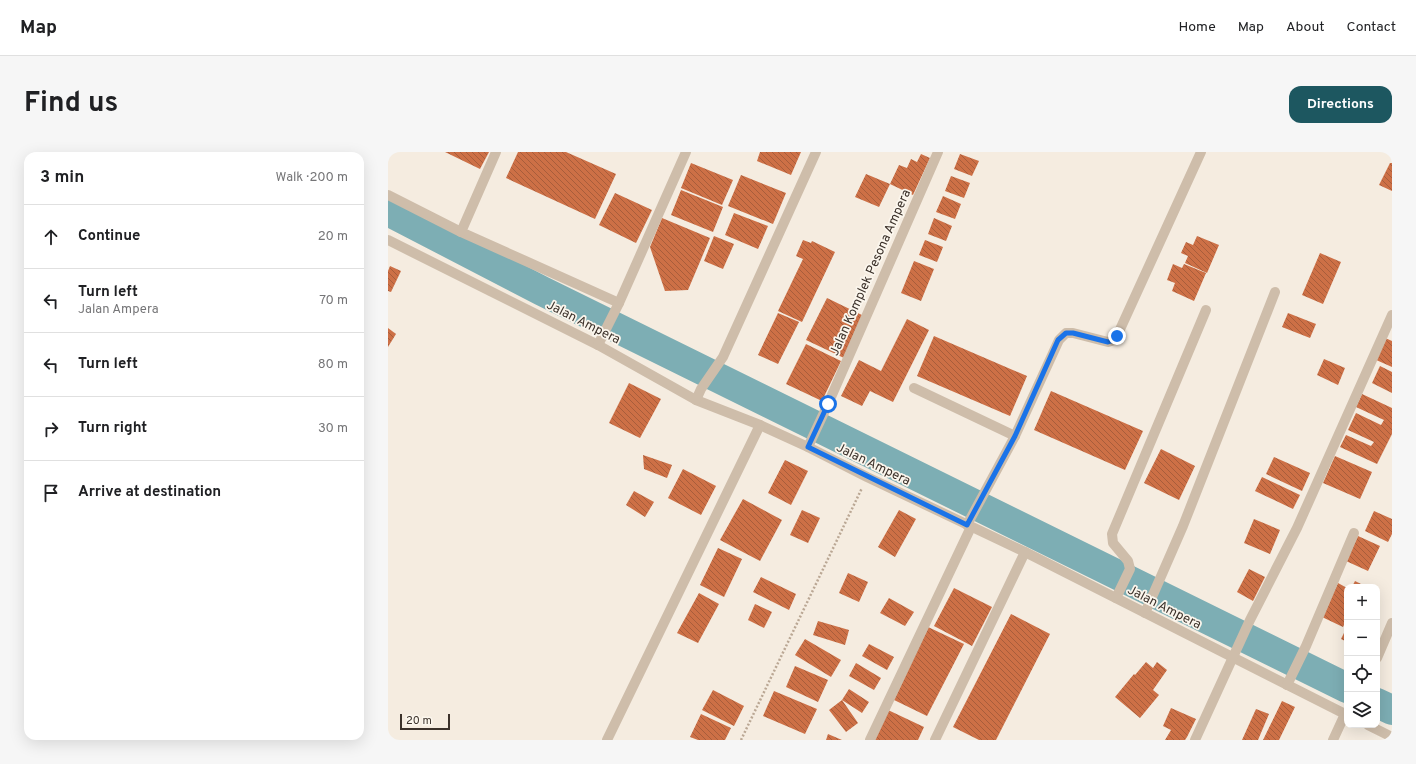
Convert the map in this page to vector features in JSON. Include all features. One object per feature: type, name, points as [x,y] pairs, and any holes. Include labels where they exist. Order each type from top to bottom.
[{"type":"street","points":[[461,232],[496,152]]},
{"type":"street","points":[[598,345],[619,303],[686,152]]},
{"type":"street","points":[[696,400],[701,389],[719,362],[739,322],[816,152]]},
{"type":"street","name":"Jalan Komplek Pesona Ampera","points":[[808,447],[938,152]]},
{"type":"street","points":[[870,740],[969,524],[1015,436],[1058,340],[1066,333],[1073,333],[1108,342],[1114,340],[1200,152]]},
{"type":"street","points":[[388,195],[461,232],[619,303]]},
{"type":"street","name":"Jalan Ampera","points":[[388,240],[598,345],[696,400],[760,425],[808,447],[867,477],[969,524],[1116,598],[1148,609],[1235,654],[1287,685],[1344,713]]},
{"type":"street","points":[[1148,609],[1183,526],[1275,292]]},
{"type":"street","points":[[1116,598],[1130,569],[1128,561],[1113,543],[1112,534],[1206,310]]},
{"type":"street","points":[[1195,740],[1250,620],[1297,528],[1392,315]]},
{"type":"street","points":[[914,388],[1015,436]]},
{"type":"street","points":[[607,740],[760,425]]},
{"type":"street","points":[[1287,685],[1306,646],[1354,533]]},
{"type":"street","points":[[935,740],[1025,552]]},
{"type":"street","points":[[1378,656],[1392,623]]},
{"type":"street","points":[[1333,740],[1344,718]]},
{"type":"street","points":[[1374,728],[1392,737]]},
{"type":"path","points":[[741,740],[867,477]]},
{"type":"building","points":[[445,152],[489,152],[480,169]]},
{"type":"building","points":[[518,152],[566,152],[616,174],[595,219],[506,178]]},
{"type":"building","points":[[760,152],[801,152],[791,175],[757,161]]},
{"type":"building","points":[[921,154],[930,158],[913,195],[890,184],[899,165],[907,168],[911,159],[917,162]]},
{"type":"building","points":[[960,154],[979,161],[972,176],[954,169]]},
{"type":"building","points":[[691,163],[733,180],[722,205],[681,188]]},
{"type":"building","points":[[1390,163],[1392,163],[1392,191],[1379,185]]},
{"type":"building","points":[[866,174],[890,184],[879,207],[855,197]]},
{"type":"building","points":[[741,175],[786,193],[773,224],[728,206]]},
{"type":"building","points":[[951,176],[970,183],[964,198],[945,191]]},
{"type":"building","points":[[681,190],[723,207],[713,232],[671,215]]},
{"type":"building","points":[[615,193],[652,210],[636,243],[599,225]]},
{"type":"building","points":[[943,196],[961,204],[955,219],[936,212]]},
{"type":"building","points":[[734,213],[768,226],[758,249],[725,235]]},
{"type":"building","points":[[662,218],[710,238],[688,290],[665,291],[650,247]]},
{"type":"building","points":[[934,218],[952,226],[946,241],[928,234]]},
{"type":"building","points":[[714,236],[734,244],[723,269],[704,261]]},
{"type":"building","points":[[1197,236],[1219,245],[1207,273],[1185,263],[1188,256],[1181,253],[1186,242],[1193,245]]},
{"type":"building","points":[[803,240],[811,243],[812,241],[835,252],[802,322],[778,311],[803,259],[796,256]]},
{"type":"building","points":[[925,240],[943,247],[937,262],[919,255]]},
{"type":"building","points":[[1320,253],[1341,262],[1323,304],[1302,295]]},
{"type":"building","points":[[914,261],[934,269],[921,301],[901,293]]},
{"type":"building","points":[[1173,264],[1182,268],[1184,264],[1206,273],[1194,301],[1172,291],[1175,283],[1167,280]]},
{"type":"building","points":[[390,266],[401,271],[391,292],[388,291],[388,271]]},
{"type":"building","points":[[827,298],[864,316],[844,358],[806,340]]},
{"type":"building","points":[[778,313],[799,322],[778,364],[758,355]]},
{"type":"building","points":[[1288,313],[1316,324],[1310,338],[1282,327]]},
{"type":"building","points":[[907,319],[929,330],[893,402],[870,391],[862,406],[841,396],[859,360],[881,371]]},
{"type":"building","points":[[388,328],[396,334],[388,347]]},
{"type":"building","points":[[934,336],[1027,376],[1010,416],[917,376]]},
{"type":"building","points":[[1383,337],[1392,341],[1392,367],[1374,359]]},
{"type":"building","points":[[806,344],[841,361],[822,401],[786,384]]},
{"type":"building","points":[[1324,359],[1345,368],[1338,385],[1317,375]]},
{"type":"building","points":[[1380,366],[1392,372],[1392,393],[1372,383]]},
{"type":"building","points":[[629,383],[661,399],[640,438],[609,423]]},
{"type":"building","points":[[1051,391],[1143,431],[1125,470],[1034,430]]},
{"type":"building","points":[[1362,394],[1392,408],[1392,434],[1377,464],[1340,447],[1346,435],[1371,446],[1374,442],[1348,430],[1356,413],[1381,425],[1384,420],[1356,407]]},
{"type":"building","points":[[1161,449],[1195,466],[1179,500],[1144,483]]},
{"type":"building","points":[[643,455],[672,465],[667,478],[644,469]]},
{"type":"building","points":[[1335,456],[1372,472],[1360,499],[1323,483]]},
{"type":"building","points":[[1274,457],[1310,473],[1302,491],[1266,474]]},
{"type":"building","points":[[785,460],[808,471],[791,505],[768,493]]},
{"type":"building","points":[[683,469],[716,486],[701,515],[668,498]]},
{"type":"building","points":[[1262,477],[1300,495],[1293,509],[1255,491]]},
{"type":"building","points":[[634,491],[654,502],[645,517],[626,505]]},
{"type":"building","points":[[743,499],[782,520],[760,561],[720,540]]},
{"type":"building","points":[[802,510],[820,518],[808,543],[790,535]]},
{"type":"building","points":[[899,510],[916,519],[895,557],[878,547]]},
{"type":"building","points":[[1374,511],[1392,519],[1392,534],[1388,542],[1365,531]]},
{"type":"building","points":[[1254,519],[1280,530],[1270,554],[1244,543]]},
{"type":"building","points":[[1358,536],[1380,546],[1368,571],[1346,561]]},
{"type":"building","points":[[718,548],[742,559],[724,597],[700,585]]},
{"type":"building","points":[[1249,569],[1265,577],[1253,601],[1237,592]]},
{"type":"building","points":[[848,573],[868,582],[859,602],[839,593]]},
{"type":"building","points":[[761,577],[796,594],[789,610],[753,592]]},
{"type":"building","points":[[1355,581],[1361,584],[1354,584]]},
{"type":"building","points":[[1338,583],[1344,586],[1343,627],[1322,617]]},
{"type":"building","points":[[954,588],[992,607],[972,646],[934,626]]},
{"type":"building","points":[[699,593],[719,604],[698,643],[677,633]]},
{"type":"building","points":[[889,598],[914,612],[905,626],[880,613]]},
{"type":"building","points":[[755,604],[772,612],[764,628],[748,620]]},
{"type":"building","points":[[1011,614],[1050,634],[996,740],[979,740],[953,727]]},
{"type":"building","points":[[818,621],[849,630],[845,645],[813,635]]},
{"type":"building","points":[[928,627],[964,644],[927,716],[892,699]]},
{"type":"building","points":[[1344,633],[1344,640],[1341,639]]},
{"type":"building","points":[[805,639],[841,660],[831,677],[795,655]]},
{"type":"building","points":[[869,644],[894,657],[887,670],[862,656]]},
{"type":"building","points":[[1146,662],[1153,668],[1157,662],[1167,670],[1153,690],[1159,695],[1140,718],[1115,697]]},
{"type":"building","points":[[856,663],[881,678],[874,690],[849,676]]},
{"type":"building","points":[[795,666],[828,680],[818,702],[786,687]]},
{"type":"building","points":[[849,689],[869,702],[862,713],[842,700]]},
{"type":"building","points":[[713,690],[744,706],[734,726],[702,710]]},
{"type":"building","points":[[774,691],[817,709],[805,734],[763,716]]},
{"type":"building","points":[[842,700],[858,723],[846,732],[829,710]]},
{"type":"building","points":[[1282,701],[1295,707],[1279,740],[1263,740]]},
{"type":"building","points":[[1171,708],[1196,719],[1185,740],[1165,740],[1171,730],[1163,726]]},
{"type":"building","points":[[1256,709],[1269,714],[1258,740],[1242,740]]},
{"type":"building","points":[[888,710],[924,727],[918,740],[873,740]]},
{"type":"building","points":[[701,714],[731,728],[725,740],[698,740],[690,737]]},
{"type":"building","points":[[828,734],[842,740],[826,740]]},
{"type":"waterway","points":[[388,211],[542,291],[1344,687]]},
{"type":"waterway","points":[[1380,704],[1392,710]]},
{"type":"route","points":[[828,404],[808,447],[967,525],[1015,436],[1058,340],[1066,333],[1073,333],[1108,342],[1114,340],[1117,336]]}]
